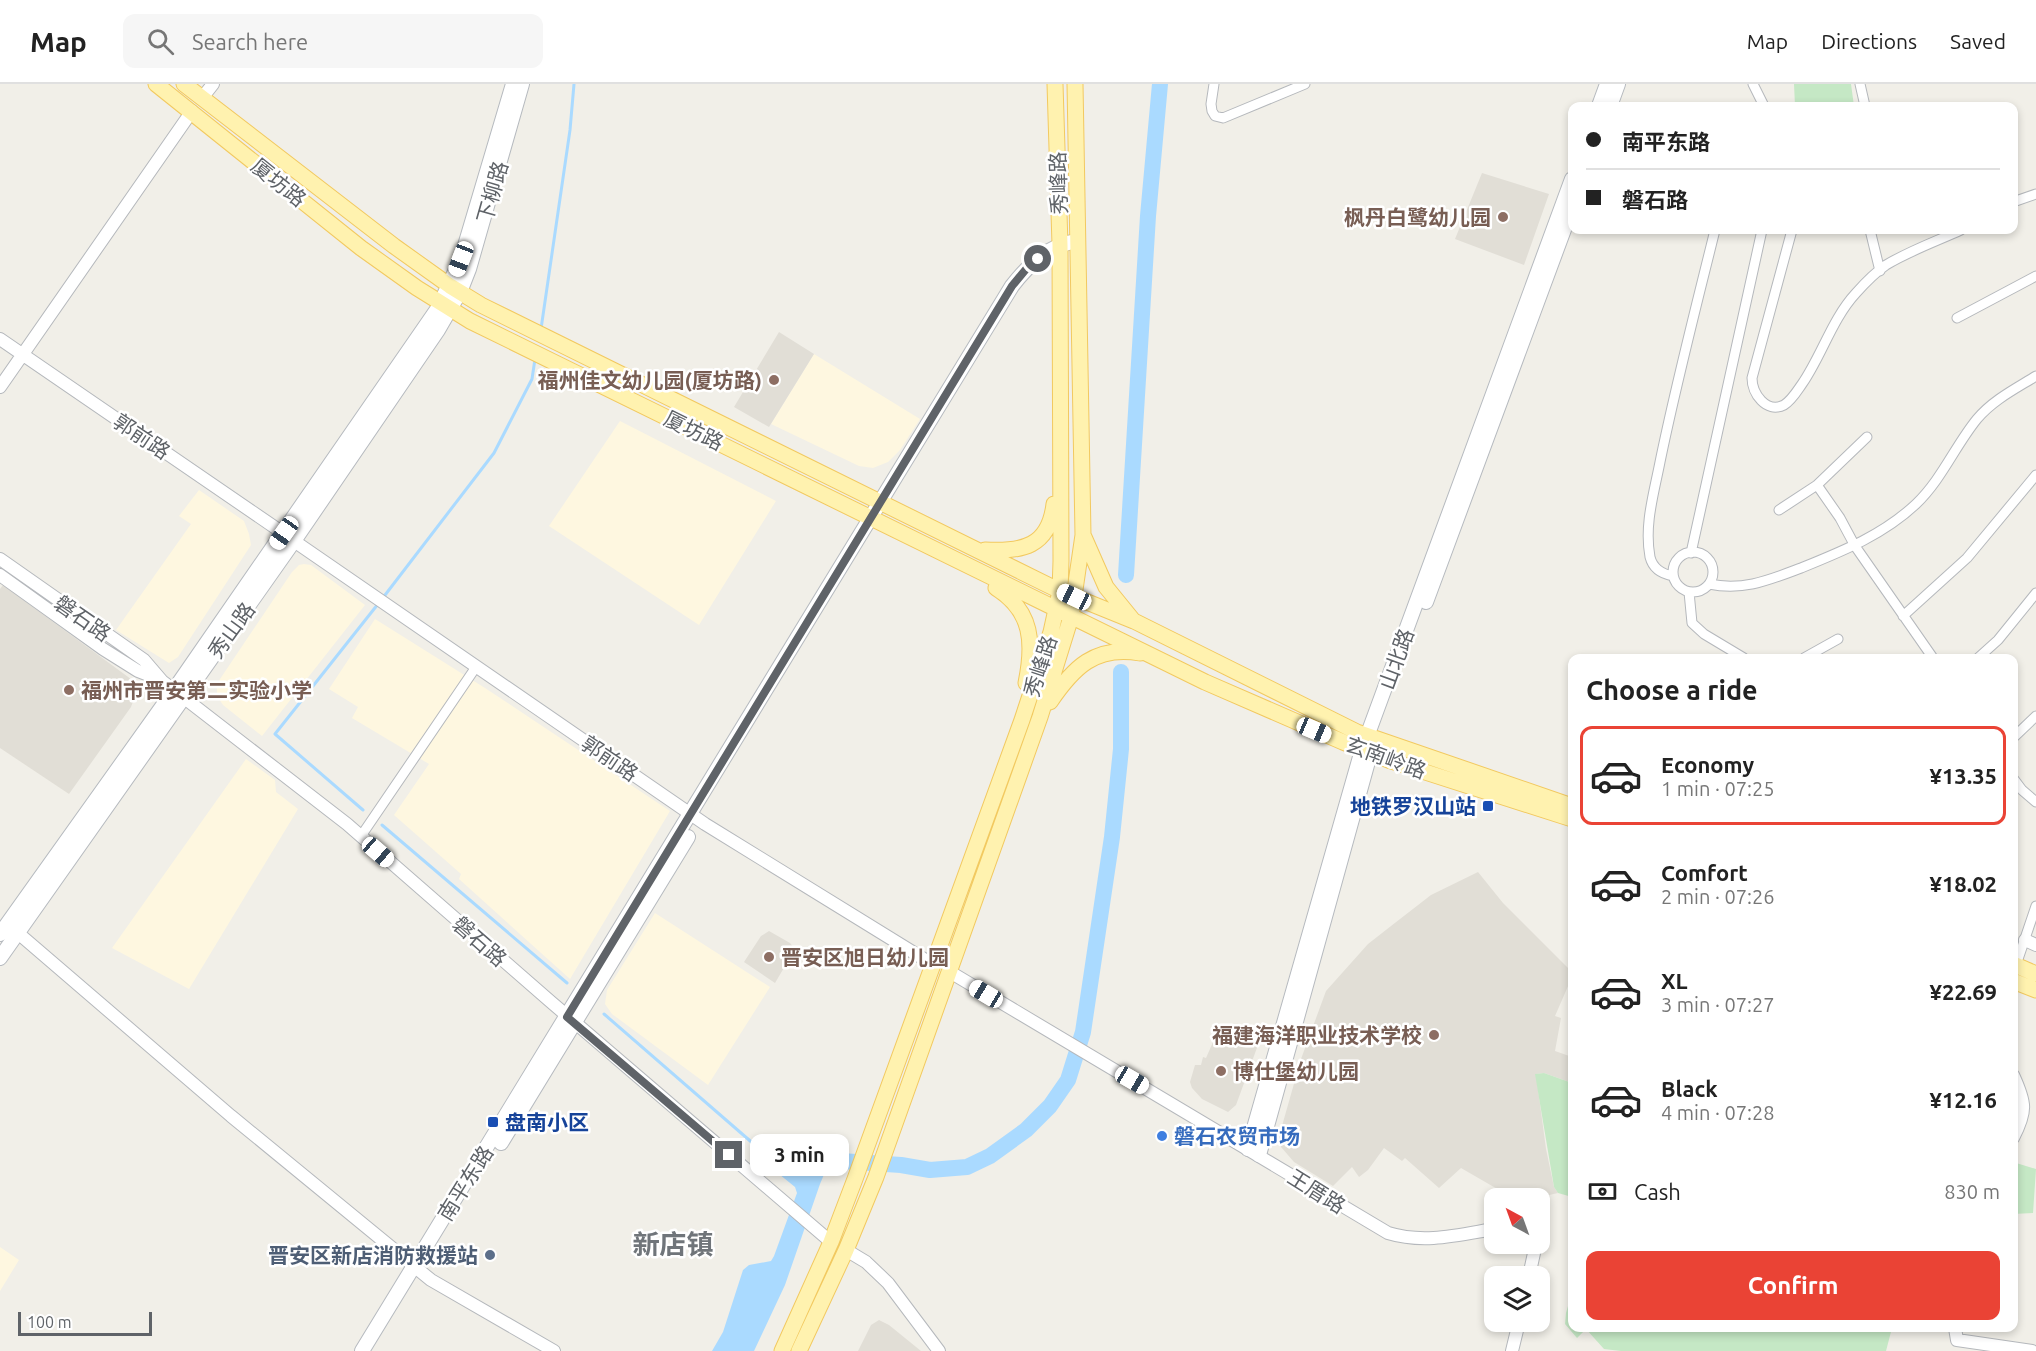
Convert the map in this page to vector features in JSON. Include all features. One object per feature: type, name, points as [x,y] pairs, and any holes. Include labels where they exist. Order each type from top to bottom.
[{"type":"main road","name":"厦坊路","points":[[156,84],[361,248],[470,321],[1109,634]]},
{"type":"main road","name":"厦坊路","points":[[184,84],[394,246],[455,289],[545,336],[1060,591],[1114,607]]},
{"type":"main road","name":"下柳路","points":[[455,289],[513,84]]},
{"type":"main road","name":"下柳路","points":[[434,326],[455,289],[477,242],[522,84]]},
{"type":"main road","name":"秀峰路","points":[[799,1351],[846,1250],[876,1178],[950,972],[1040,717],[1064,613],[1060,591],[1059,249],[1055,84]]},
{"type":"main road","name":"秀峰路","points":[[782,1351],[831,1242],[1022,720],[1064,613],[1074,597],[1083,535],[1075,84]]},
{"type":"main road","points":[[1600,102],[1607,84]]},
{"type":"main road","points":[[1611,102],[1618,84]]},
{"type":"main road","name":"山北路","points":[[1254,1152],[1369,745],[1568,190]]},
{"type":"main road","name":"山北路","points":[[1369,745],[1568,219]]},
{"type":"main road","name":"南平东路","points":[[362,1351],[417,1268],[571,1020],[884,505],[1012,286],[1027,268],[1059,249],[1077,245]]},
{"type":"main road","name":"秀山路","points":[[1,931],[178,693],[434,326]]},
{"type":"main road","points":[[980,550],[1015,551],[1039,539],[1053,517],[1060,475]]},
{"type":"main road","points":[[1083,535],[1114,607]]},
{"type":"main road","points":[[974,568],[989,583],[1011,598],[1026,622],[1031,655],[1022,720]]},
{"type":"main road","name":"玄南岭路","points":[[1114,607],[1134,621],[1330,720],[1369,745],[1568,805]]},
{"type":"main road","name":"玄南岭路","points":[[1109,634],[1205,682],[1568,818]]},
{"type":"main road","points":[[1040,717],[1071,673],[1091,659],[1108,653],[1125,651],[1155,656]]},
{"type":"main road","name":"秀山路","points":[[0,958],[178,693]]},
{"type":"main road","points":[[2018,971],[2036,974]]},
{"type":"main road","points":[[2018,974],[2036,990]]},
{"type":"main road","name":"南平东路","points":[[372,1351],[417,1268]]},
{"type":"street","points":[[202,98],[213,84]]},
{"type":"street","points":[[1214,84],[1212,111],[1215,116],[1223,118],[1305,84]]},
{"type":"street","points":[[1753,84],[1762,102]]},
{"type":"street","points":[[1860,84],[1864,102]]},
{"type":"street","points":[[0,387],[192,111]]},
{"type":"street","points":[[2018,200],[2036,194]]},
{"type":"street","points":[[1673,576],[1659,571],[1653,565],[1650,558],[1648,526],[1669,418],[1714,234]]},
{"type":"street","points":[[1691,553],[1761,234]]},
{"type":"street","points":[[1791,234],[1752,378],[1752,389],[1758,399],[1772,406],[1783,405],[1794,395],[1810,372],[1841,313],[1855,294],[1885,266],[1953,234]]},
{"type":"street","points":[[1871,234],[1880,271]]},
{"type":"street","points":[[1957,318],[2036,276]]},
{"type":"street","name":"郭前路","points":[[0,339],[695,816],[932,964]]},
{"type":"street","points":[[1709,584],[1725,587],[1761,584],[1855,546],[1880,532],[1916,504],[1935,482],[1968,430],[1987,408],[2036,376]]},
{"type":"street","points":[[1779,510],[1817,485],[1867,437]]},
{"type":"street","points":[[1903,616],[1973,552],[2036,475]]},
{"type":"street","points":[[1817,485],[1840,518],[1855,546],[1930,654]]},
{"type":"street","points":[[1698,553],[1706,556],[1711,562],[1712,580],[1701,591],[1689,592],[1677,585],[1673,576],[1675,563],[1680,557],[1698,553]]},
{"type":"street","name":"磐石路","points":[[0,559],[144,660],[162,681],[361,837],[831,1242]]},
{"type":"street","name":"磐石路","points":[[0,574],[103,649],[138,671],[162,681]]},
{"type":"street","points":[[1689,592],[1692,623],[1704,634],[1737,654]]},
{"type":"street","points":[[1982,654],[1998,640],[2036,593]]},
{"type":"street","points":[[1811,654],[1838,639]]},
{"type":"street","points":[[361,837],[476,667]]},
{"type":"street","points":[[2018,733],[2036,716]]},
{"type":"street","points":[[2018,785],[2036,802]]},
{"type":"street","points":[[2018,964],[2031,943],[2036,906]]},
{"type":"street","points":[[1,931],[18,933],[267,1147],[431,1280],[554,1351]]},
{"type":"street","name":"王厝路","points":[[950,972],[1388,1233],[1426,1239],[1484,1230]]},
{"type":"street","points":[[2018,1087],[2022,1096],[2024,1113],[2018,1127]]},
{"type":"street","points":[[846,1250],[866,1262],[888,1283],[939,1351]]},
{"type":"street","points":[[1512,1351],[1517,1332]]},
{"type":"street","points":[[1955,1332],[1957,1340],[2032,1351]]},
{"type":"shaded area","name":"枫丹白鹭幼儿园","points":[[1482,173],[1549,194],[1524,265],[1455,239]]},
{"type":"shaded area","name":"福州佳文幼儿园(厦坊路)","points":[[779,332],[814,354],[769,427],[734,407]]},
{"type":"shaded area","points":[[814,354],[920,419],[900,450],[888,462],[873,468],[859,466],[771,424]]},
{"type":"shaded area","points":[[620,421],[776,501],[699,625],[549,526]]},
{"type":"shaded area","points":[[199,490],[244,521],[251,545],[178,657],[169,663],[116,630],[191,524],[179,516]]},
{"type":"shaded area","points":[[299,565],[311,565],[365,605],[262,736],[223,705],[217,696],[218,682],[292,572]]},
{"type":"shaded area","name":"福州市晋安第二实验小学","points":[[3,585],[139,685],[131,707],[69,794],[0,748],[0,589]]},
{"type":"shaded area","points":[[375,619],[485,688],[670,811],[570,979],[459,879],[461,874],[394,815],[429,764],[352,718],[358,707],[329,689]]},
{"type":"shaded area","points":[[246,759],[275,780],[276,792],[298,809],[189,989],[112,948]]},
{"type":"shaded area","name":"福建海洋职业技术学校","points":[[1478,872],[1503,903],[1568,968],[1568,986],[1555,1016],[1561,1018],[1555,1051],[1568,1056],[1568,1082],[1544,1073],[1536,1074],[1546,1149],[1554,1187],[1558,1193],[1550,1195],[1550,1188],[1496,1188],[1461,1168],[1439,1188],[1405,1158],[1402,1161],[1384,1148],[1368,1170],[1359,1177],[1352,1167],[1333,1186],[1294,1162],[1281,1147],[1278,1140],[1301,1059],[1326,991],[1368,944],[1431,895]]},
{"type":"shaded area","points":[[655,913],[770,987],[708,1085],[612,1014],[605,1004],[607,990]]},
{"type":"shaded area","name":"晋安区旭日幼儿园","points":[[769,931],[790,943],[795,949],[775,983],[744,962],[761,936]]},
{"type":"shaded area","name":"博仕堡幼儿园","points":[[1217,1033],[1258,1045],[1236,1105],[1228,1112],[1202,1099],[1192,1088],[1190,1082],[1195,1065],[1201,1065],[1203,1057],[1206,1058]]},
{"type":"shaded area","points":[[0,1247],[19,1260],[0,1291]]},
{"type":"shaded area","points":[[879,1320],[889,1325],[921,1351],[858,1351],[871,1325]]},
{"type":"green space","points":[[1794,84],[1851,84],[1853,102],[1795,102]]},
{"type":"green space","points":[[1544,1073],[1568,1082],[1568,1196],[1558,1193],[1554,1187],[1535,1074]]},
{"type":"green space","points":[[2018,1164],[2036,1169],[2033,1213],[2018,1214]]},
{"type":"green space","points":[[1568,1306],[1568,1328],[1565,1324]]},
{"type":"green space","points":[[1572,1332],[1583,1332],[1577,1338]]},
{"type":"green space","points":[[1589,1332],[1891,1332],[1886,1351],[1621,1351],[1604,1349]]},
{"type":"water","points":[[757,1142],[794,1173],[824,1155],[844,1152],[838,1173],[825,1172],[785,1285],[754,1351],[712,1351],[723,1332],[743,1270],[749,1265],[771,1261],[797,1193],[795,1187],[774,1170],[756,1146]]},
{"type":"waterway","points":[[541,329],[570,130],[574,84]]},
{"type":"waterway","points":[[1126,575],[1148,216],[1160,84]]},
{"type":"waterway","points":[[382,599],[494,453],[532,379],[535,359]]},
{"type":"waterway","points":[[363,810],[275,734],[378,604]]},
{"type":"waterway","points":[[841,1161],[901,1165],[930,1170],[967,1167],[990,1156],[1026,1130],[1050,1106],[1068,1080],[1083,1032],[1112,837],[1121,749],[1121,672]]},
{"type":"waterway","points":[[382,825],[567,983]]},
{"type":"waterway","points":[[604,1014],[756,1146]]},
{"type":"place","name":"枫丹白鹭幼儿园","points":[[1503,217]]},
{"type":"place","name":"福州佳文幼儿园(厦坊路)","points":[[774,380]]},
{"type":"place","name":"福州市晋安第二实验小学","points":[[69,690]]},
{"type":"place","name":"地铁罗汉山站","points":[[1488,806]]},
{"type":"place","name":"晋安区旭日幼儿园","points":[[769,957]]},
{"type":"place","name":"福建海洋职业技术学校","points":[[1434,1035]]},
{"type":"place","name":"博仕堡幼儿园","points":[[1221,1071]]},
{"type":"place","name":"盘南小区","points":[[493,1122]]},
{"type":"place","name":"磐石农贸市场","points":[[1162,1136]]},
{"type":"place","name":"晋安区新店消防救援站","points":[[490,1255]]},
{"type":"district","name":"新店镇","points":[[673,1244]]},
{"type":"route","points":[[729,1155],[567,1017],[1012,286],[1019,276],[1038,259]]}]
